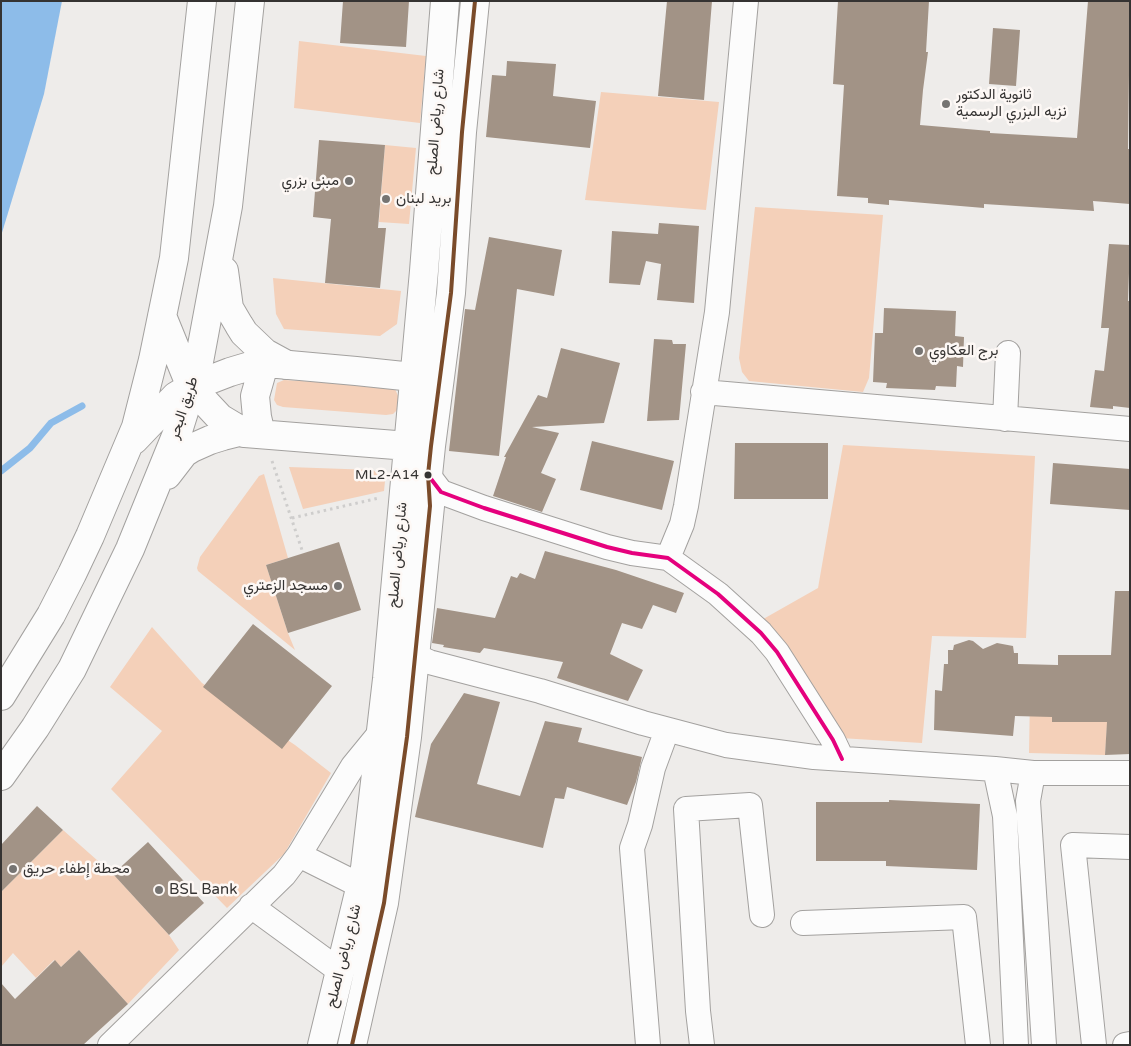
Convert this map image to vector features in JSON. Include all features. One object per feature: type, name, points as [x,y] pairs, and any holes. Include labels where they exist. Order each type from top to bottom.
[{"type":"main road","points":[[1,696],[64,590],[90,536],[136,427],[174,258],[202,1]]},
{"type":"main road","name":"طريق البحر","points":[[1,776],[35,728],[72,669],[122,565],[178,431],[198,367],[224,230],[250,1]]},
{"type":"main road","name":"شارع رياض الصلح","points":[[322,1045],[365,868],[403,499],[419,446],[427,379],[424,270],[445,1]]},
{"type":"main road","name":"شارع رياض الصلح","points":[[427,379],[451,292],[462,132],[475,1]]},
{"type":"main road","points":[[224,230],[224,274],[229,308],[244,333],[277,364]]},
{"type":"main road","points":[[162,316],[191,387],[220,418],[257,434]]},
{"type":"main road","points":[[128,447],[176,396],[191,387],[250,366],[277,364],[427,379]]},
{"type":"main road","points":[[257,434],[255,396],[262,368],[277,364]]},
{"type":"main road","points":[[150,498],[184,453],[210,440],[239,432],[419,446]]},
{"type":"main road","name":"شارع رياض الصلح","points":[[356,1041],[390,866],[416,656],[430,506],[428,476],[419,446]]},
{"type":"street","points":[[668,558],[682,524],[717,312],[746,1]]},
{"type":"street","points":[[1005,419],[1008,354]]},
{"type":"street","points":[[704,392],[1130,429]]},
{"type":"street","points":[[428,476],[441,492],[484,508],[607,547],[668,558],[718,594],[761,633],[809,702],[833,740],[842,759]]},
{"type":"street","points":[[416,656],[429,662],[555,695],[667,730],[726,745],[782,754],[1033,773],[1130,773]]},
{"type":"street","points":[[648,1045],[632,848],[640,825],[653,768],[667,730]]},
{"type":"street","points":[[110,1045],[284,875],[299,855],[353,766],[380,733]]},
{"type":"street","points":[[995,769],[1005,816],[1016,1045]]},
{"type":"street","points":[[1033,773],[1028,801],[1044,1045]]},
{"type":"street","points":[[702,1045],[698,1010],[686,809],[750,805],[762,915]]},
{"type":"street","points":[[640,825],[661,1045]]},
{"type":"street","points":[[1094,1045],[1073,845],[1130,847]]},
{"type":"street","points":[[299,855],[361,886]]},
{"type":"street","points":[[251,906],[340,971]]},
{"type":"street","points":[[803,923],[964,917],[978,1045]]},
{"type":"street","points":[[1125,1045],[1130,1044]]},
{"type":"path","points":[[257,434],[292,518],[303,553]]},
{"type":"path","points":[[292,518],[383,497],[403,499]]},
{"type":"shaded area","points":[[299,41],[426,56],[420,123],[294,108]]},
{"type":"shaded area","points":[[601,92],[719,102],[706,210],[585,200]]},
{"type":"shaded area","points":[[385,145],[416,148],[409,224],[379,222]]},
{"type":"shaded area","points":[[755,207],[883,215],[869,378],[863,392],[749,381],[742,372],[739,358]]},
{"type":"shaded area","points":[[273,278],[401,291],[397,324],[380,336],[284,329],[276,314]]},
{"type":"shaded area","points":[[284,380],[390,386],[395,389],[399,398],[398,409],[393,414],[386,415],[283,407],[277,405],[274,400],[277,383]]},
{"type":"shaded area","points":[[843,445],[1035,456],[1026,638],[932,636],[922,743],[840,738],[758,622],[818,588]]},
{"type":"shaded area","points":[[289,467],[373,470],[385,481],[384,491],[303,509]]},
{"type":"shaded area","points":[[264,474],[288,558],[266,565],[295,650],[198,571],[197,568],[200,557],[259,476]]},
{"type":"shaded area","points":[[152,627],[202,683],[295,745],[331,773],[284,854],[227,908],[111,789],[162,731],[110,687]]},
{"type":"shaded area","points":[[1030,696],[1052,717],[1053,722],[1078,722],[1079,719],[1108,712],[1105,755],[1029,753]]},
{"type":"shaded area","points":[[63,830],[115,876],[169,935],[179,950],[128,1004],[79,950],[61,967],[54,960],[36,978],[13,953],[1,967],[1,892]]},
{"type":"water","points":[[1,1],[62,1],[44,94],[1,236]]},
{"type":"building","points":[[343,1],[409,1],[406,47],[340,43]]},
{"type":"building","points":[[667,1],[712,1],[704,100],[658,96]]},
{"type":"building","points":[[838,1],[929,1],[926,52],[928,52],[920,125],[990,131],[990,133],[1077,138],[1088,1],[1130,1],[1128,149],[1130,149],[1130,204],[1093,201],[1094,211],[984,204],[984,208],[889,200],[889,205],[868,203],[868,198],[837,196],[844,85],[833,84]]},
{"type":"building","points":[[993,28],[1020,30],[1016,86],[989,84]]},
{"type":"building","points":[[507,61],[556,64],[553,96],[596,101],[590,148],[486,137],[492,75],[506,76]]},
{"type":"building","points":[[319,140],[385,145],[378,228],[386,228],[380,288],[325,283],[331,219],[313,217]]},
{"type":"building","points":[[659,223],[699,226],[694,303],[657,300],[661,264],[646,261],[640,285],[609,283],[612,231],[658,234]]},
{"type":"building","points":[[489,237],[562,250],[554,296],[517,289],[499,456],[449,451],[465,309],[475,310]]},
{"type":"building","points":[[1109,244],[1130,245],[1128,301],[1130,301],[1130,408],[1113,406],[1113,409],[1090,407],[1095,370],[1104,371],[1109,328],[1101,328]]},
{"type":"building","name":"برج العكاوي","points":[[884,308],[956,311],[955,336],[964,337],[963,367],[957,366],[956,387],[936,386],[935,390],[886,388],[887,383],[873,382],[875,333],[883,333]]},
{"type":"building","points":[[654,339],[672,340],[673,344],[686,344],[679,420],[647,421]]},
{"type":"building","points":[[561,348],[620,363],[604,423],[532,427],[559,433],[541,473],[556,479],[542,512],[493,496],[506,457],[504,457],[538,395],[547,398]]},
{"type":"building","points":[[592,441],[674,461],[662,510],[580,490]]},
{"type":"building","points":[[735,443],[828,443],[828,499],[734,499]]},
{"type":"building","points":[[1053,463],[1130,469],[1130,510],[1050,504]]},
{"type":"building","name":"مسجد الزعتري","points":[[339,542],[361,610],[288,633],[266,565]]},
{"type":"building","points":[[545,551],[616,570],[684,593],[676,613],[653,605],[642,629],[622,623],[610,654],[643,670],[628,701],[557,678],[563,662],[484,648],[480,653],[443,647],[444,645],[432,643],[437,608],[495,618],[511,576],[517,578],[520,573],[535,579]]},
{"type":"building","points":[[1115,591],[1130,591],[1130,754],[1105,755],[1107,722],[1052,722],[1052,717],[1015,716],[1013,736],[934,730],[935,690],[942,691],[944,664],[948,664],[948,650],[953,650],[954,645],[969,640],[983,649],[997,643],[1013,646],[1014,653],[1018,653],[1018,664],[1058,665],[1058,655],[1111,655]]},
{"type":"building","points":[[253,624],[332,686],[282,749],[203,687]]},
{"type":"building","points":[[464,693],[500,702],[477,784],[520,796],[545,721],[582,728],[578,742],[642,757],[636,782],[627,805],[567,787],[564,799],[555,798],[543,848],[415,817],[431,744]]},
{"type":"building","points":[[889,800],[980,804],[977,870],[886,866],[886,861],[816,861],[816,802],[889,802]]},
{"type":"building","name":"محطة إطفاء حريق","points":[[37,806],[63,830],[1,892],[1,845]]},
{"type":"building","name":"BSL Bank","points":[[148,842],[204,903],[169,935],[113,874]]},
{"type":"building","points":[[79,950],[128,1004],[83,1045],[1,1045],[1,983],[15,999],[55,960],[61,967]]},
{"type":"waterway","points":[[1,471],[30,448],[51,423],[82,406]]},
{"type":"transit line","points":[[352,1045],[384,903],[407,737],[430,506],[428,475],[451,293],[462,132],[475,1]]},
{"type":"transit line","points":[[428,475],[441,492],[484,508],[607,547],[668,558],[718,594],[761,633],[777,652],[833,740],[842,759]]},
{"type":"place","name":"ثانوية الدكتور نزيه البزري الرسمية","points":[[946,104]]},
{"type":"place","name":"مبنى بزري","points":[[349,181]]},
{"type":"place","name":"بريد لبنان","points":[[386,199]]},
{"type":"place","name":"برج العكاوي","points":[[919,351]]},
{"type":"place","name":"ML2-A14","points":[[428,475]]},
{"type":"place","name":"مسجد الزعتري","points":[[338,586]]},
{"type":"place","name":"محطة إطفاء حريق","points":[[13,869]]},
{"type":"place","name":"BSL Bank","points":[[159,890]]}]
